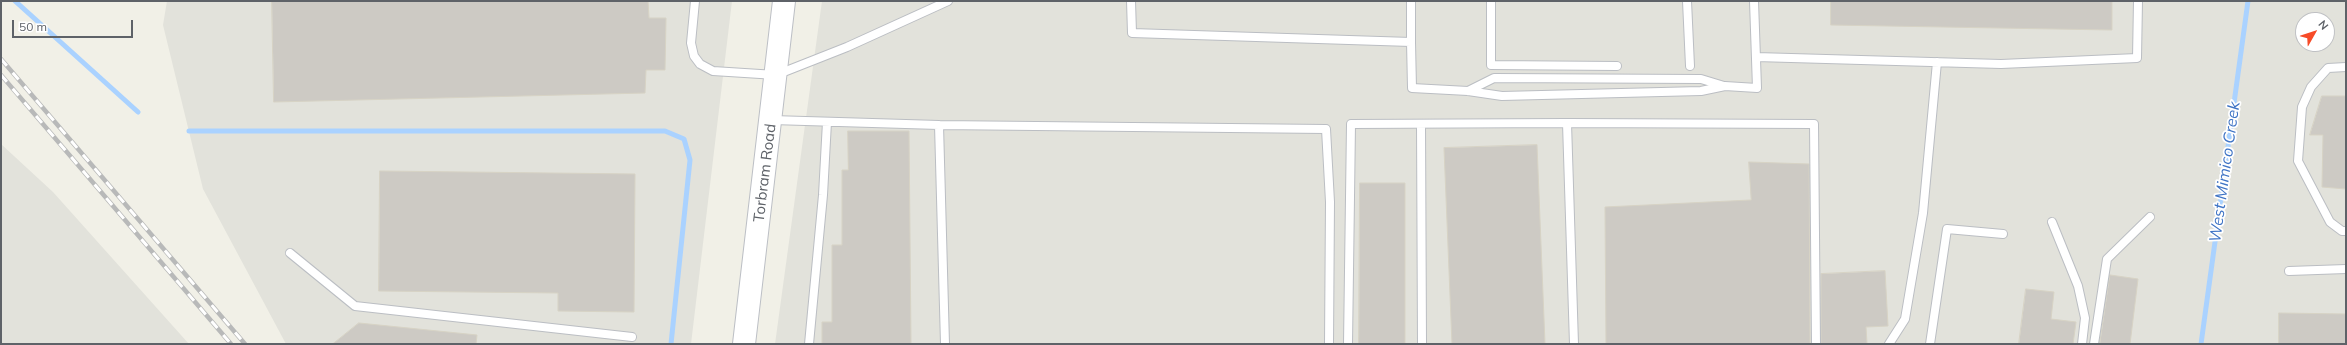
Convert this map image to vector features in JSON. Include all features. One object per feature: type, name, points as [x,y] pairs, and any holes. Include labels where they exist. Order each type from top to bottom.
[{"type":"main road","name":"Torbram Road","points":[[744,344],[784,1]]},
{"type":"lane","points":[[695,1],[691,43],[694,56],[700,64],[713,71],[776,75],[847,47],[948,1]]},
{"type":"lane","points":[[1132,1],[1132,33],[1411,42]]},
{"type":"lane","points":[[1411,1],[1412,88],[1468,91],[1502,96],[1701,91],[1725,86]]},
{"type":"lane","points":[[1491,1],[1491,65],[1618,66]]},
{"type":"lane","points":[[1687,1],[1690,66]]},
{"type":"lane","points":[[1468,91],[1494,78],[1701,79],[1725,86],[1757,88],[1754,1]]},
{"type":"lane","points":[[1756,57],[2001,64],[2136,58],[2138,1]]},
{"type":"lane","points":[[1889,344],[1905,319],[1923,213],[1937,62]]},
{"type":"lane","points":[[2346,68],[2328,68],[2311,86],[2302,107],[2298,161],[2330,222],[2346,231]]},
{"type":"lane","points":[[771,120],[939,125],[1326,129],[1330,202],[1329,344]]},
{"type":"lane","points":[[809,344],[823,195],[828,122]]},
{"type":"lane","points":[[1567,123],[1574,344]]},
{"type":"lane","points":[[1348,344],[1351,124],[1567,123],[1814,124],[1816,161],[1816,344]]},
{"type":"lane","points":[[1421,124],[1422,344]]},
{"type":"lane","points":[[939,125],[945,344]]},
{"type":"lane","points":[[2094,344],[2107,258],[2150,217]]},
{"type":"lane","points":[[2052,222],[2078,286],[2085,318],[2082,344]]},
{"type":"lane","points":[[1930,344],[1947,229],[2003,234]]},
{"type":"lane","points":[[290,253],[355,306],[632,337]]},
{"type":"lane","points":[[2289,271],[2346,269]]},
{"type":"shaded area","points":[[167,1],[732,1],[691,344],[286,344],[203,189],[163,25]]},
{"type":"shaded area","points":[[822,1],[2346,1],[2346,344],[775,344]]},
{"type":"shaded area","points":[[1,144],[53,192],[189,344],[1,344]]},
{"type":"building","points":[[272,1],[648,1],[649,18],[666,18],[665,70],[646,70],[645,93],[274,102]]},
{"type":"building","points":[[1831,1],[2112,1],[2112,30],[1831,25]]},
{"type":"building","points":[[2322,96],[2346,96],[2346,189],[2322,187],[2323,135],[2310,135]]},
{"type":"building","points":[[848,131],[909,131],[911,344],[822,344],[822,322],[832,322],[832,245],[842,245],[842,170],[848,170]]},
{"type":"building","points":[[1537,145],[1545,344],[1452,344],[1444,148]]},
{"type":"building","points":[[1749,162],[1809,164],[1810,344],[1606,344],[1605,207],[1751,200]]},
{"type":"building","points":[[380,171],[635,174],[634,312],[558,311],[558,293],[379,291]]},
{"type":"building","points":[[1360,183],[1405,183],[1405,344],[1359,344]]},
{"type":"building","points":[[1885,271],[1888,326],[1866,327],[1867,344],[1821,344],[1821,274]]},
{"type":"building","points":[[2110,275],[2138,279],[2130,344],[2100,344]]},
{"type":"building","points":[[2026,289],[2054,292],[2051,319],[2076,322],[2073,344],[2019,344]]},
{"type":"building","points":[[2279,313],[2346,314],[2346,344],[2279,344]]},
{"type":"building","points":[[359,323],[477,335],[476,344],[333,344]]},
{"type":"waterway","points":[[15,1],[138,112]]},
{"type":"waterway","name":"West Mimico Creek","points":[[2201,344],[2248,1]]},
{"type":"waterway","points":[[189,131],[665,131],[684,139],[690,160],[671,344]]},
{"type":"railway","points":[[1,59],[245,344]]},
{"type":"railway","points":[[1,75],[231,344]]}]
